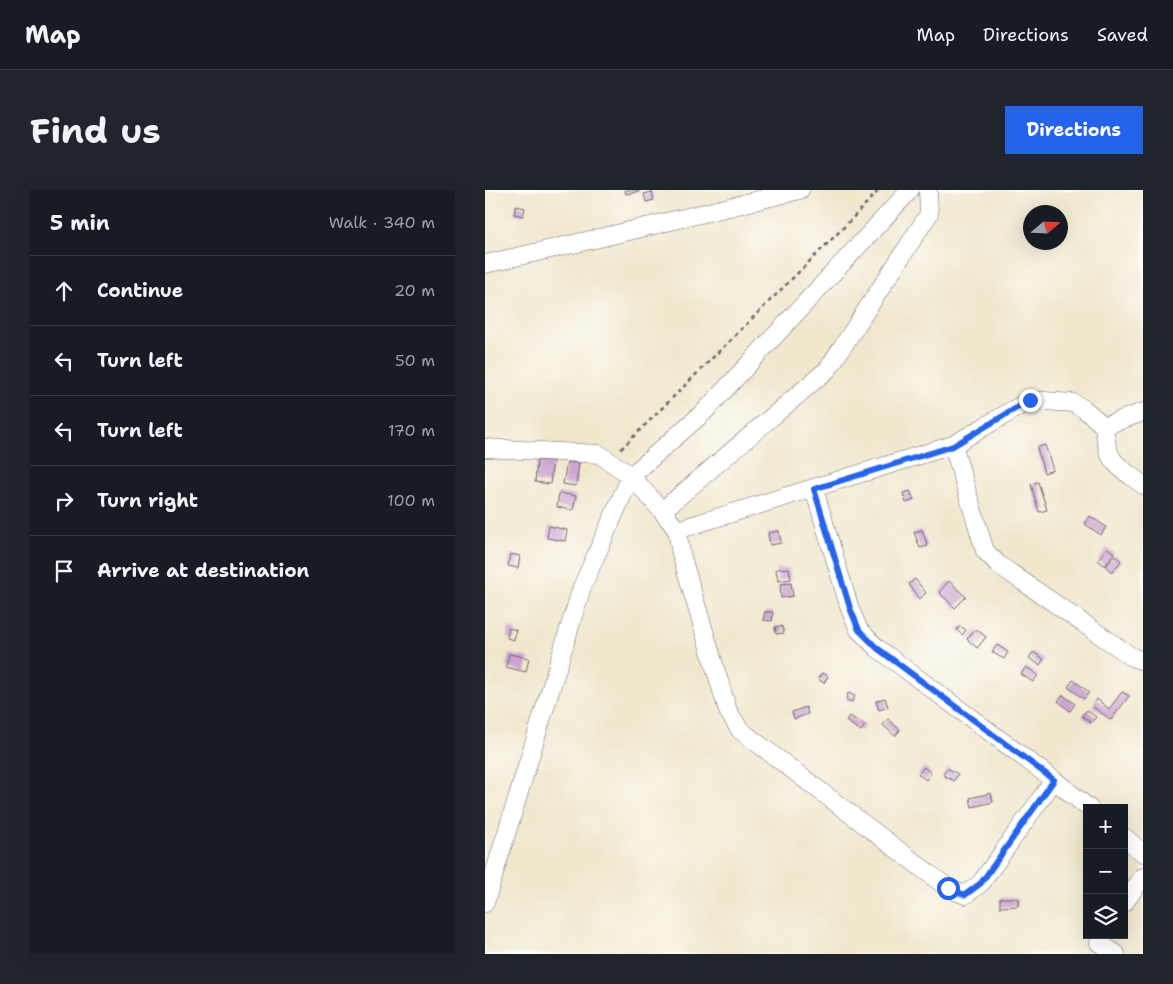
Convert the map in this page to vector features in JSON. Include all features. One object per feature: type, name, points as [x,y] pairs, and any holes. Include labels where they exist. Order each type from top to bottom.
[{"type":"street","points":[[485,264],[800,190]]},
{"type":"street","points":[[485,903],[582,588],[631,476],[705,411],[910,190]]},
{"type":"street","points":[[662,510],[828,369],[929,214],[928,190]]},
{"type":"street","points":[[677,530],[953,446],[1030,400],[1073,403],[1084,408],[1104,426],[1105,446],[1113,463],[1143,485]]},
{"type":"street","points":[[1104,426],[1143,412]]},
{"type":"street","points":[[953,446],[985,551],[999,566],[1132,657],[1143,661]]},
{"type":"street","points":[[485,448],[599,454],[631,476],[662,510],[677,530],[681,554],[728,711],[740,730],[948,888],[965,895],[981,883],[1054,780]]},
{"type":"street","points":[[814,489],[850,608],[859,630],[877,648],[1084,804]]},
{"type":"street","points":[[1128,840],[1143,853]]},
{"type":"street","points":[[1128,898],[1143,877]]},
{"type":"street","points":[[1101,939],[1099,943],[1116,954]]},
{"type":"path","points":[[609,462],[879,190]]},
{"type":"building","points":[[625,190],[640,190],[640,191],[626,194]]},
{"type":"building","points":[[652,192],[654,200],[646,202],[644,194]]},
{"type":"building","points":[[516,206],[525,208],[523,216],[514,214]]},
{"type":"building","points":[[1045,445],[1053,470],[1044,473],[1037,448]]},
{"type":"building","points":[[537,460],[553,461],[550,484],[535,482]]},
{"type":"building","points":[[567,462],[579,463],[576,486],[563,484]]},
{"type":"building","points":[[1038,482],[1047,510],[1039,512],[1031,484]]},
{"type":"building","points":[[910,491],[914,500],[906,503],[903,493]]},
{"type":"building","points":[[559,493],[576,496],[573,510],[557,507]]},
{"type":"building","points":[[1090,516],[1106,527],[1101,535],[1085,524]]},
{"type":"building","points":[[549,526],[567,530],[565,541],[547,538]]},
{"type":"building","points":[[922,530],[928,546],[920,548],[914,532]]},
{"type":"building","points":[[779,531],[781,543],[770,545],[768,533]]},
{"type":"building","points":[[1107,548],[1114,553],[1105,566],[1098,560]]},
{"type":"building","points":[[510,554],[520,556],[518,568],[508,566]]},
{"type":"building","points":[[1115,555],[1121,561],[1112,572],[1106,567]]},
{"type":"building","points":[[789,568],[791,579],[778,581],[776,569]]},
{"type":"building","points":[[915,579],[926,593],[919,599],[909,584]]},
{"type":"building","points":[[949,581],[966,597],[955,608],[939,592]]},
{"type":"building","points":[[791,583],[793,596],[781,598],[780,584]]},
{"type":"building","points":[[765,612],[773,612],[772,621],[763,620]]},
{"type":"building","points":[[782,626],[784,633],[776,634],[775,627]]},
{"type":"building","points":[[960,626],[966,630],[962,635],[957,630]]},
{"type":"building","points":[[509,628],[516,630],[514,640],[507,638]]},
{"type":"building","points":[[976,629],[986,637],[977,648],[967,639]]},
{"type":"building","points":[[997,645],[1008,652],[1004,659],[992,652]]},
{"type":"building","points":[[1033,652],[1044,659],[1040,665],[1029,658]]},
{"type":"building","points":[[509,654],[529,658],[526,672],[506,667]]},
{"type":"building","points":[[1026,667],[1038,675],[1033,682],[1021,674]]},
{"type":"building","points":[[822,673],[828,676],[824,683],[818,679]]},
{"type":"building","points":[[1073,680],[1089,692],[1084,699],[1068,687]]},
{"type":"building","points":[[1122,692],[1129,696],[1111,720],[1092,706],[1097,699],[1109,709]]},
{"type":"building","points":[[848,693],[855,696],[852,702],[846,700]]},
{"type":"building","points":[[1063,695],[1075,704],[1070,711],[1058,701]]},
{"type":"building","points":[[885,698],[888,707],[879,710],[876,701]]},
{"type":"building","points":[[806,707],[808,714],[794,719],[792,712]]},
{"type":"building","points":[[1087,710],[1096,717],[1091,723],[1082,716]]},
{"type":"building","points":[[849,716],[865,725],[861,731],[846,721]]},
{"type":"building","points":[[888,719],[900,730],[895,736],[883,725]]},
{"type":"building","points":[[924,767],[931,773],[926,780],[918,774]]},
{"type":"building","points":[[947,768],[958,774],[954,781],[943,775]]},
{"type":"building","points":[[991,793],[993,802],[972,807],[970,798]]},
{"type":"building","points":[[1000,898],[1018,898],[1018,906],[1000,907]]},
{"type":"route","points":[[948,888],[965,895],[981,883],[1054,780],[877,648],[859,630],[850,608],[814,489],[953,446],[1030,400]]}]
